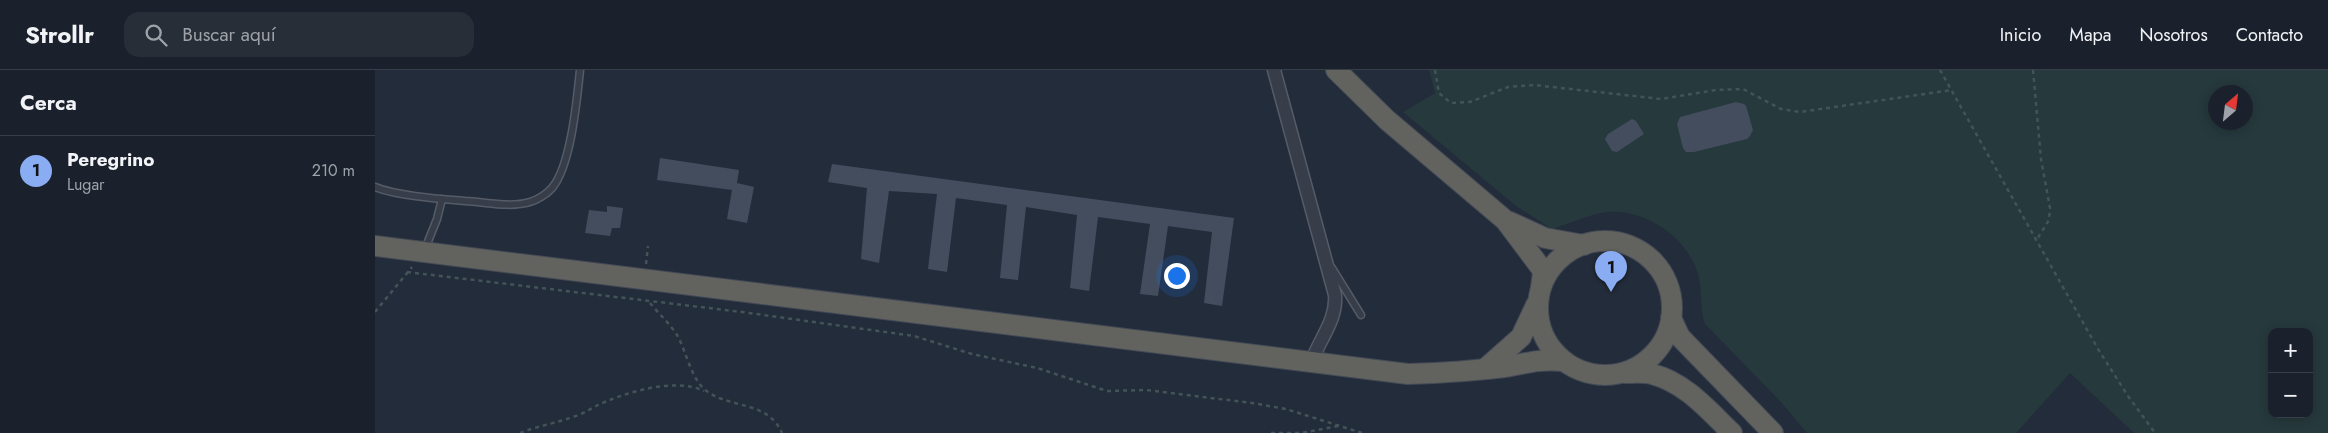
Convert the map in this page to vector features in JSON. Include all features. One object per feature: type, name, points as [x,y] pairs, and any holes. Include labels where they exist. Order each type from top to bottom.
[{"type":"highway","points":[[1336,70],[1394,126],[1505,220],[1541,268],[1543,273],[1539,294],[1538,317],[1544,337],[1563,361]]},
{"type":"highway","points":[[1505,220],[1545,238],[1584,245]]},
{"type":"highway","points":[[1486,368],[1521,337],[1546,276],[1558,260],[1570,251],[1584,245],[1604,241],[1621,243],[1646,256],[1658,268],[1668,285],[1671,298],[1671,318],[1668,332],[1655,353],[1643,363],[1623,373]]},
{"type":"highway","points":[[375,246],[1408,374],[1459,372],[1506,367],[1533,360],[1563,361],[1586,372],[1605,375],[1623,373],[1651,374],[1675,383],[1694,396],[1732,433]]},
{"type":"highway","points":[[1671,318],[1680,337],[1773,433]]},
{"type":"street","points":[[1274,70],[1335,295],[1335,307],[1331,325],[1312,361]]},
{"type":"lane","points":[[375,187],[442,199],[514,204],[530,202],[542,196],[553,187],[560,173],[575,114],[580,70]]},
{"type":"lane","points":[[423,252],[437,219],[442,199]]},
{"type":"lane","points":[[1327,261],[1361,314]]},
{"type":"path","points":[[1435,70],[1439,93],[1451,103],[1470,102],[1508,87],[1534,85],[1661,99],[1716,90],[1743,89],[1781,108],[1800,112],[1952,90]]},
{"type":"path","points":[[1940,70],[2097,348],[2155,433]]},
{"type":"path","points":[[2033,70],[2041,159],[2050,208],[2049,220],[2036,241]]},
{"type":"path","points":[[375,312],[423,252]]},
{"type":"path","points":[[407,272],[742,312],[915,336],[972,354],[1037,368],[1107,391],[1146,390],[1252,403],[1286,409],[1362,433]]},
{"type":"path","points":[[649,302],[677,334],[689,363],[706,391]]},
{"type":"path","points":[[520,433],[583,413],[625,396],[661,386],[685,384],[706,391],[724,401],[756,408],[770,416],[783,433]]},
{"type":"path","points":[[1271,433],[1303,433],[1339,425]]},
{"type":"shaded area","points":[[1429,70],[2328,70],[2328,433],[2134,433],[2070,373],[2016,433],[1807,433],[1781,402],[1705,324],[1697,271],[1683,247],[1662,227],[1635,215],[1607,212],[1552,229],[1516,206],[1403,112],[1435,93]]},
{"type":"building","points":[[1736,102],[1746,106],[1753,130],[1747,139],[1694,152],[1686,152],[1683,148],[1677,124],[1680,117]]},
{"type":"building","points":[[1632,119],[1636,121],[1644,134],[1617,152],[1612,151],[1605,139],[1608,134]]},
{"type":"building","points":[[660,158],[739,170],[737,183],[754,187],[747,223],[727,219],[732,190],[657,180]]},
{"type":"building","points":[[832,164],[1234,218],[1222,306],[1204,303],[1212,232],[1168,226],[1158,296],[1140,294],[1150,224],[1098,217],[1089,291],[1070,288],[1077,215],[1026,207],[1018,280],[1000,278],[1007,205],[956,198],[947,272],[928,269],[937,194],[889,191],[879,263],[861,259],[867,188],[828,182]]},
{"type":"building","points":[[607,206],[623,208],[620,228],[612,228],[610,236],[585,233],[589,210],[607,212]]},
{"type":"place","name":"Peregrino","points":[[1611,292]]}]
